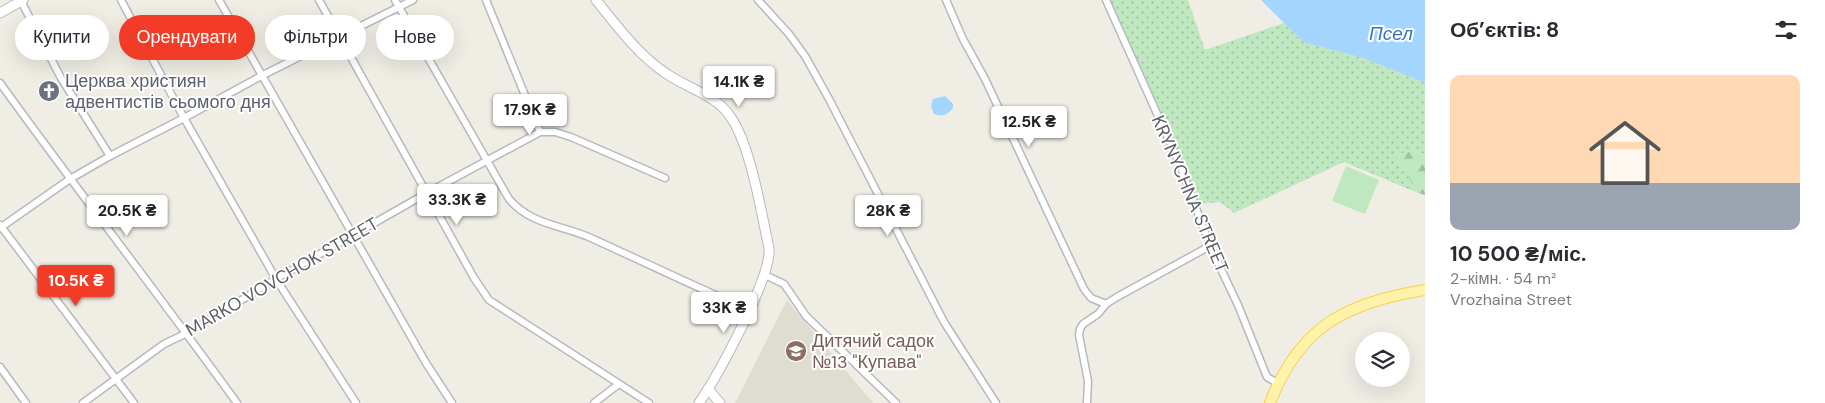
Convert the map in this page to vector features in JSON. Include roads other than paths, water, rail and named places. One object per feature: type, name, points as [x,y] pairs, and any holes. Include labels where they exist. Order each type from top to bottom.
[{"type":"main road","points":[[596,0],[635,46],[657,67],[677,81],[712,100],[730,116],[749,163],[770,259],[749,310],[699,403]]},
{"type":"main road","points":[[0,13],[22,1]]},
{"type":"main road","points":[[1270,403],[1297,352],[1317,330],[1362,305],[1381,298],[1425,290]]},
{"type":"main road","points":[[708,389],[720,403]]},
{"type":"street","points":[[121,0],[184,118],[276,279],[356,403]]},
{"type":"street","points":[[219,0],[426,363],[452,403]]},
{"type":"street","points":[[319,0],[328,15]]},
{"type":"street","points":[[395,0],[509,199],[518,210],[527,216],[589,237],[749,310]]},
{"type":"street","points":[[366,23],[413,0]]},
{"type":"street","points":[[486,0],[540,132],[555,132],[571,137],[665,178]]},
{"type":"street","points":[[758,0],[805,56],[944,322],[996,403]]},
{"type":"street","points":[[946,0],[963,39],[985,78],[1084,289],[1091,298],[1106,304]]},
{"type":"street","name":"KRYNYCHNA STREET","points":[[1106,0],[1180,165],[1210,246],[1238,305],[1267,377],[1279,384]]},
{"type":"street","points":[[22,1],[61,78],[110,156]]},
{"type":"street","points":[[134,403],[1,227],[70,180],[110,156],[294,60]]},
{"type":"street","points":[[353,60],[474,278],[489,300],[649,403]]},
{"type":"street","points":[[0,83],[237,403]]},
{"type":"street","name":"MARKO VOVCHOK STREET","points":[[83,403],[164,344],[187,333],[276,279],[426,193],[540,132]]},
{"type":"street","points":[[1087,403],[1088,381],[1079,335],[1083,324],[1098,314],[1106,304],[1210,246]]},
{"type":"street","points":[[765,275],[780,281],[789,289],[806,316],[896,403]]},
{"type":"street","points":[[0,367],[26,403]]},
{"type":"street","points":[[594,403],[619,384]]},
{"type":"water","name":"Псел","points":[[1261,0],[1425,0],[1425,83],[1363,58],[1303,42]]},
{"type":"water","points":[[945,96],[953,104],[953,108],[945,115],[934,114],[931,106],[933,99]]},
{"type":"place","name":"Церква християн адвентистів сьомого дня","points":[[49,91]]},
{"type":"place","name":"Дитячий садок №13 \"Купава\"","points":[[796,351]]}]
